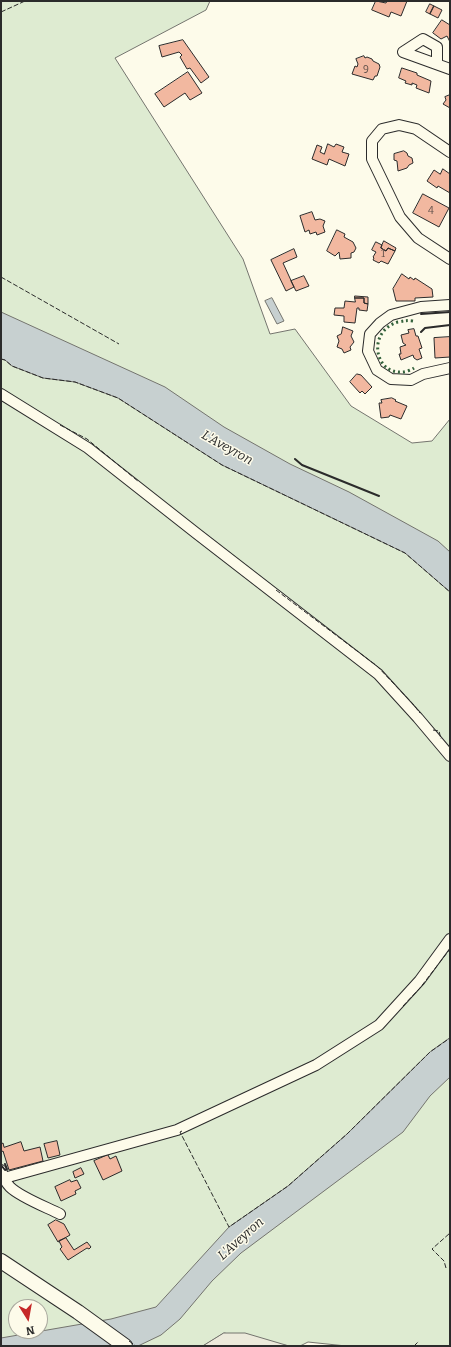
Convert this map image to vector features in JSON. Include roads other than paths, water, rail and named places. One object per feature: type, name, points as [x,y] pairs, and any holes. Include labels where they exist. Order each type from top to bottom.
[{"type":"street","points":[[437,64],[450,69]]},
{"type":"street","points":[[450,152],[416,129],[399,124],[382,129],[372,142],[372,159],[400,217],[418,238],[450,259]]},
{"type":"street","points":[[450,305],[420,307],[390,315],[370,334],[368,351],[376,370],[391,379],[411,380],[423,374],[450,368]]},
{"type":"street","points":[[1,394],[88,448],[214,548],[378,674],[450,756]]},
{"type":"street","points":[[60,1214],[20,1194],[10,1187],[2,1176],[116,1148],[177,1130],[316,1065],[379,1025],[420,980],[450,939]]},
{"type":"street","points":[[1,1261],[78,1312],[125,1346]]},
{"type":"water","points":[[272,298],[284,321],[277,324],[265,301]]},
{"type":"water","name":"L'Aveyron","points":[[1,312],[165,387],[224,427],[290,464],[349,492],[438,541],[450,552],[450,592],[405,553],[222,465],[118,398],[75,382],[43,378],[12,366],[5,360],[1,359]]},
{"type":"water","name":"L'Aveyron","points":[[450,1038],[450,1077],[430,1096],[403,1132],[241,1253],[212,1281],[180,1319],[161,1335],[138,1346],[1,1346],[1,1338],[8,1337],[8,1339],[48,1339],[48,1330],[111,1319],[156,1307],[229,1227],[288,1186],[347,1134],[430,1052]]}]
